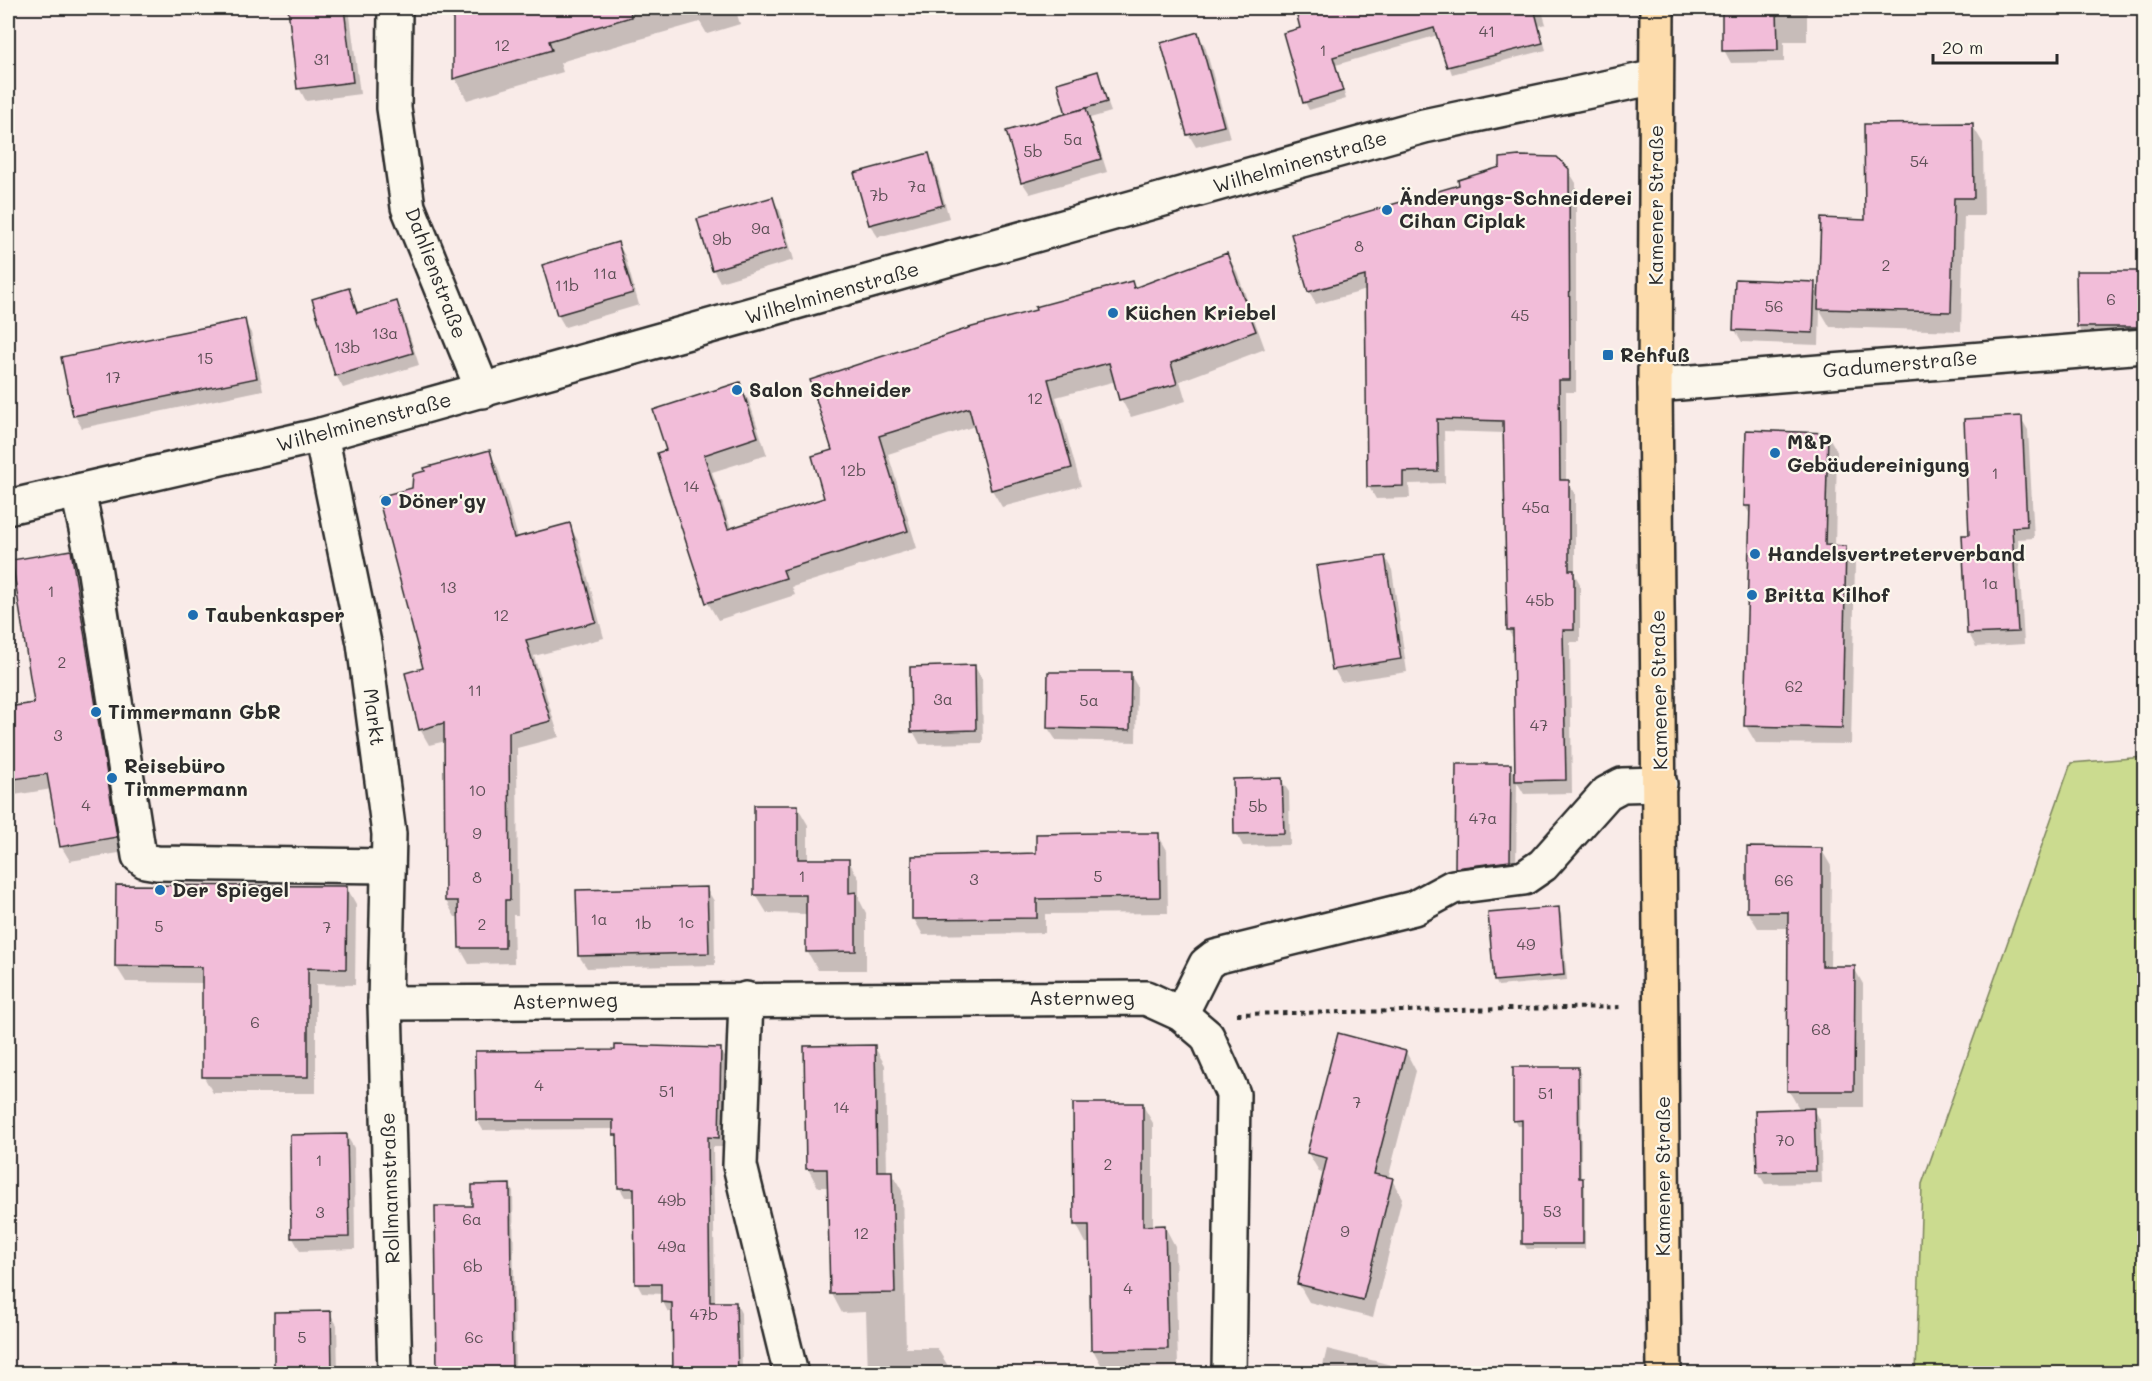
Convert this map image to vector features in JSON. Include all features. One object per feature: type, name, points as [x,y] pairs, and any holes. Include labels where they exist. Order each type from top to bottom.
[{"type":"main road","name":"Kamener Straße","points":[[1657,8],[1655,385],[1664,1374]]},
{"type":"street","name":"Dahlienstraße","points":[[395,8],[393,108],[408,207],[483,391]]},
{"type":"street","name":"Wilhelminenstraße","points":[[8,507],[321,435],[1424,126],[1656,78]]},
{"type":"street","name":"Gadumerstraße","points":[[1655,385],[2145,346]]},
{"type":"street","name":"Markt","points":[[321,435],[364,643],[388,834],[385,1003]]},
{"type":"street","points":[[78,492],[94,566],[139,856],[145,861],[157,863],[388,866]]},
{"type":"street","points":[[1181,1014],[1206,964],[1215,957],[1414,908],[1453,887],[1524,878],[1543,865],[1607,793],[1622,785],[1660,784]]},
{"type":"street","name":"Asternweg","points":[[385,1003],[1146,998],[1181,1014],[1207,1036],[1233,1094],[1229,1374]]},
{"type":"street","points":[[746,999],[740,1166],[791,1374]]},
{"type":"street","name":"Rollmannstraße","points":[[385,1003],[395,1374]]},
{"type":"path","points":[[1207,1036],[1225,1014],[1662,1006]]},
{"type":"green space","points":[[2144,757],[2144,1373],[1916,1373],[1922,1184],[2071,763]]},
{"type":"building","points":[[288,8],[344,8],[353,82],[297,89]]},
{"type":"building","points":[[453,8],[630,8],[631,17],[549,41],[552,50],[453,79]]},
{"type":"building","points":[[1295,8],[1534,8],[1543,43],[1447,67],[1434,28],[1333,57],[1343,91],[1303,103],[1283,33],[1300,28]]},
{"type":"building","points":[[1722,8],[1777,8],[1778,50],[1722,51]]},
{"type":"building","points":[[1198,32],[1224,126],[1187,135],[1161,43]]},
{"type":"building","points":[[1098,71],[1107,102],[1066,114],[1057,83]]},
{"type":"building","points":[[1086,108],[1101,159],[1021,183],[1006,131]]},
{"type":"building","points":[[1973,123],[1974,198],[1954,198],[1951,312],[1818,309],[1821,218],[1865,220],[1864,124]]},
{"type":"building","points":[[929,153],[943,205],[869,225],[854,173]]},
{"type":"building","points":[[1557,157],[1569,169],[1570,380],[1559,380],[1560,480],[1569,480],[1569,570],[1574,570],[1574,630],[1563,630],[1566,780],[1515,781],[1513,630],[1507,630],[1503,421],[1437,419],[1438,471],[1403,472],[1403,486],[1367,487],[1365,276],[1308,292],[1291,234],[1459,185],[1458,180],[1500,167],[1500,158]]},
{"type":"building","points":[[773,197],[788,247],[712,270],[697,219]]},
{"type":"building","points":[[618,242],[633,293],[557,315],[542,265]]},
{"type":"building","points":[[1227,253],[1256,331],[1171,363],[1177,384],[1119,400],[1109,363],[1048,379],[1072,468],[991,490],[969,408],[879,436],[908,531],[783,570],[786,578],[706,603],[657,453],[666,450],[653,410],[740,382],[758,437],[704,455],[728,529],[824,498],[812,456],[832,450],[810,380],[972,327],[1036,310],[1035,307],[1132,281],[1134,288]]},
{"type":"building","points":[[2076,271],[2145,271],[2145,327],[2077,327]]},
{"type":"building","points":[[1735,279],[1815,282],[1813,333],[1733,330]]},
{"type":"building","points":[[349,288],[357,313],[397,301],[413,353],[335,376],[312,299]]},
{"type":"building","points":[[245,319],[257,378],[73,416],[61,357]]},
{"type":"building","points":[[2022,416],[2027,526],[2012,527],[2018,632],[1967,634],[1962,535],[1969,535],[1964,419]]},
{"type":"building","points":[[1746,430],[1828,433],[1825,545],[1846,546],[1842,728],[1744,726],[1750,506],[1744,506]]},
{"type":"building","points":[[490,450],[514,538],[570,523],[596,622],[526,640],[551,721],[509,732],[510,900],[505,900],[505,948],[459,948],[458,901],[445,901],[444,723],[419,730],[405,673],[423,668],[378,497],[412,488],[413,474],[425,471],[424,468]]},
{"type":"building","points":[[71,550],[117,837],[60,847],[47,774],[8,780],[8,707],[34,703],[12,560]]},
{"type":"building","points":[[1385,556],[1401,659],[1332,670],[1316,566]]},
{"type":"building","points":[[975,665],[976,730],[911,732],[910,667]]},
{"type":"building","points":[[1048,672],[1131,672],[1130,730],[1047,728]]},
{"type":"building","points":[[1456,764],[1511,764],[1510,861],[1455,868]]},
{"type":"building","points":[[1282,778],[1284,833],[1234,834],[1233,779]]},
{"type":"building","points":[[754,805],[798,805],[798,859],[849,859],[849,893],[856,892],[856,951],[806,952],[806,895],[754,895]]},
{"type":"building","points":[[1159,833],[1160,897],[1037,899],[1037,918],[912,919],[912,856],[1036,853],[1036,834]]},
{"type":"building","points":[[1747,847],[1822,848],[1822,966],[1855,966],[1854,1091],[1787,1091],[1788,912],[1747,912]]},
{"type":"building","points":[[116,885],[347,886],[346,969],[308,968],[308,1077],[202,1077],[202,967],[115,966]]},
{"type":"building","points":[[707,887],[709,953],[578,956],[576,890]]},
{"type":"building","points":[[1559,907],[1564,975],[1494,981],[1488,913]]},
{"type":"building","points":[[1338,1033],[1406,1051],[1374,1174],[1393,1178],[1363,1300],[1297,1284],[1327,1158],[1307,1153]]},
{"type":"building","points":[[615,1045],[721,1048],[719,1138],[708,1137],[710,1302],[736,1302],[738,1374],[673,1374],[672,1303],[661,1302],[661,1284],[635,1284],[634,1188],[618,1188],[617,1135],[613,1135],[613,1120],[476,1120],[475,1051],[615,1050]]},
{"type":"building","points":[[875,1045],[877,1171],[892,1171],[895,1293],[830,1294],[827,1169],[806,1169],[804,1046]]},
{"type":"building","points":[[1513,1067],[1578,1067],[1579,1178],[1583,1178],[1583,1244],[1522,1244],[1522,1120],[1513,1121]]},
{"type":"building","points":[[1073,1103],[1143,1103],[1143,1226],[1165,1225],[1168,1349],[1091,1350],[1089,1225],[1074,1225]]},
{"type":"building","points":[[1814,1108],[1816,1171],[1757,1172],[1755,1110]]},
{"type":"building","points":[[347,1134],[349,1237],[291,1238],[290,1135]]},
{"type":"building","points":[[510,1184],[512,1374],[437,1374],[435,1206],[472,1206],[472,1185]]},
{"type":"building","points":[[331,1311],[332,1374],[274,1374],[274,1312]]},
{"type":"place","name":"Änderungs-Schneiderei Cihan Ciplak","points":[[1387,210]]},
{"type":"place","name":"Küchen Kriebel","points":[[1113,313]]},
{"type":"place","name":"Rehfuß","points":[[1608,355]]},
{"type":"place","name":"Salon Schneider","points":[[737,390]]},
{"type":"place","name":"M&P Gebäudereinigung","points":[[1775,453]]},
{"type":"place","name":"Döner'gy","points":[[386,501]]},
{"type":"place","name":"Handelsvertreterverband","points":[[1755,554]]},
{"type":"place","name":"Britta Kilhof","points":[[1752,595]]},
{"type":"place","name":"Taubenkasper","points":[[193,615]]},
{"type":"place","name":"Timmermann GbR","points":[[96,712]]},
{"type":"place","name":"Reisebüro Timmermann","points":[[112,778]]},
{"type":"place","name":"Der Spiegel","points":[[160,890]]}]
